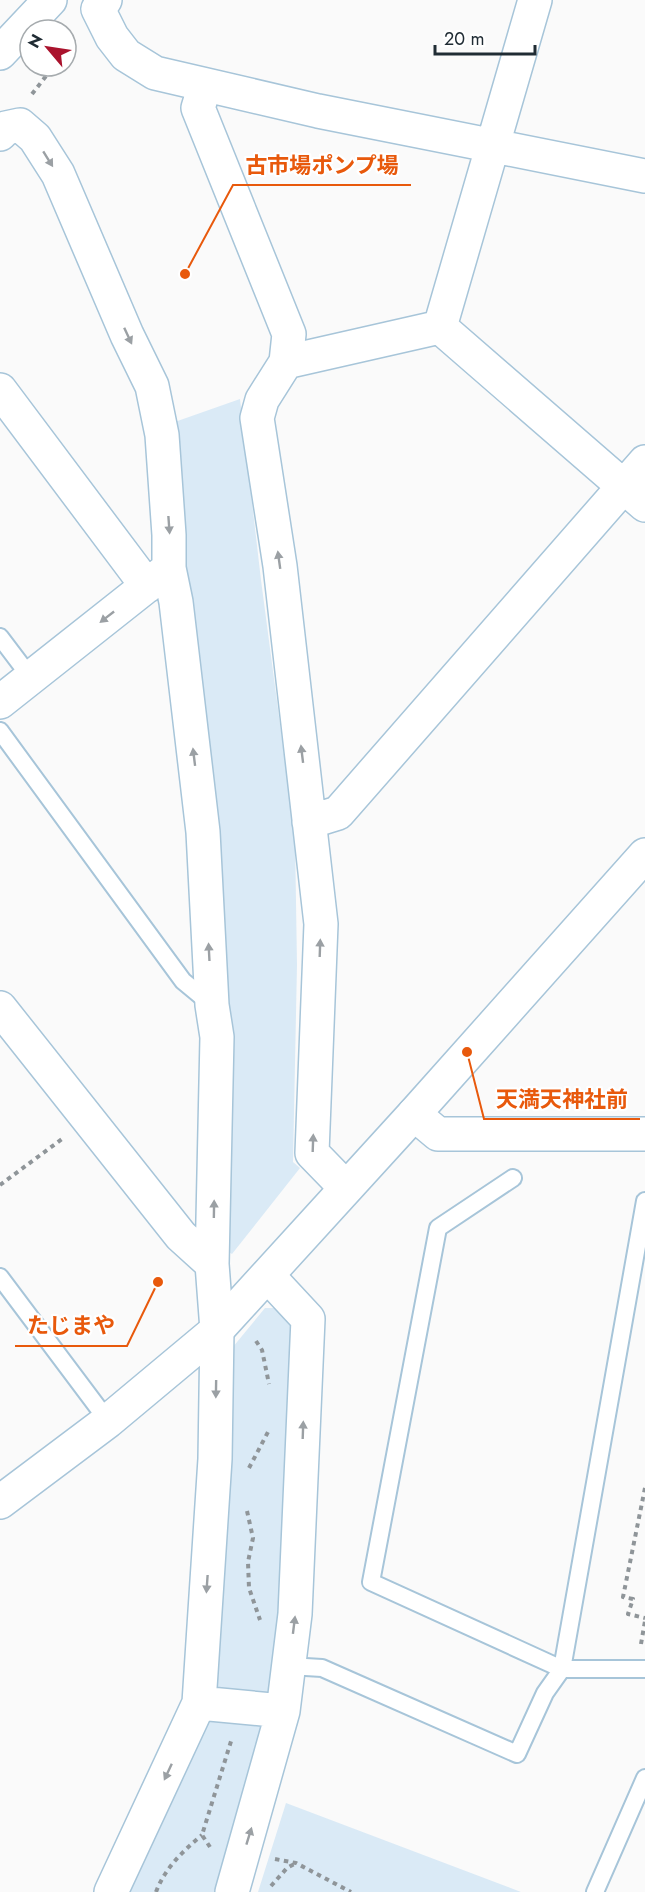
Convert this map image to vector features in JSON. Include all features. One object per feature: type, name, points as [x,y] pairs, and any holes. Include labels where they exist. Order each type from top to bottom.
[{"type":"street","points":[[0,53],[50,0]]},
{"type":"street","points":[[105,0],[98,9],[112,38],[126,55],[155,73],[318,111],[645,176]]},
{"type":"street","points":[[440,327],[535,0]]},
{"type":"street","points":[[205,85],[198,108],[289,334],[286,362],[262,400],[257,418],[280,566],[321,924],[312,1153],[346,1188]]},
{"type":"street","points":[[0,134],[6,128],[20,125],[35,138],[58,174],[152,386],[162,435],[169,535],[158,577],[0,702]]},
{"type":"street","points":[[286,362],[440,327]]},
{"type":"street","points":[[309,822],[338,813],[638,484],[440,327]]},
{"type":"street","points":[[0,390],[158,577],[176,602],[203,832],[212,1005],[217,1037],[212,1264],[217,1330],[215,1459],[199,1703],[111,1892]]},
{"type":"street","points":[[0,1502],[108,1421],[217,1330],[645,855]]},
{"type":"street","points":[[0,1008],[181,1236],[212,1264]]},
{"type":"street","points":[[414,1114],[438,1134],[645,1134]]},
{"type":"street","points":[[232,1892],[283,1711],[295,1614],[308,1319],[268,1276]]},
{"type":"street","points":[[199,1703],[283,1711]]},
{"type":"lane","points":[[0,637],[31,678]]},
{"type":"lane","points":[[0,731],[183,981],[212,1005]]},
{"type":"lane","points":[[513,1178],[438,1228],[371,1582],[562,1669],[645,1669]]},
{"type":"lane","points":[[289,1666],[322,1668],[517,1754],[545,1693],[562,1669],[645,1202]]},
{"type":"lane","points":[[0,1277],[108,1421]]},
{"type":"lane","points":[[595,1892],[645,1778]]},
{"type":"path","points":[[0,1185],[87,1120]]},
{"type":"path","points":[[256,1341],[262,1350],[271,1391]]},
{"type":"path","points":[[248,1472],[271,1422]]},
{"type":"path","points":[[641,1644],[645,1619],[628,1614],[633,1599],[623,1597],[645,1488]]},
{"type":"path","points":[[246,1503],[253,1538],[248,1562],[249,1588],[263,1629]]},
{"type":"path","points":[[156,1892],[169,1868],[184,1850],[202,1835],[225,1755],[235,1731]]},
{"type":"path","points":[[202,1835],[211,1848],[211,1856]]},
{"type":"path","points":[[268,1857],[296,1863],[351,1892]]},
{"type":"path","points":[[268,1892],[272,1884],[287,1868],[296,1863]]},
{"type":"shaded area","points":[[240,399],[295,838],[297,965],[293,1162],[300,1168],[232,1254],[221,1247],[169,424]]},
{"type":"shaded area","points":[[265,1308],[276,1308],[297,1323],[274,1699],[216,1688],[223,1359]]},
{"type":"shaded area","points":[[210,1715],[269,1722],[221,1892],[121,1892]]},
{"type":"shaded area","points":[[286,1803],[521,1892],[258,1892]]},
{"type":"place","name":"古市場ポンプ場","points":[[185,274]]},
{"type":"place","name":"天満天神社前","points":[[467,1052]]},
{"type":"place","name":"たじまや","points":[[158,1282]]}]
